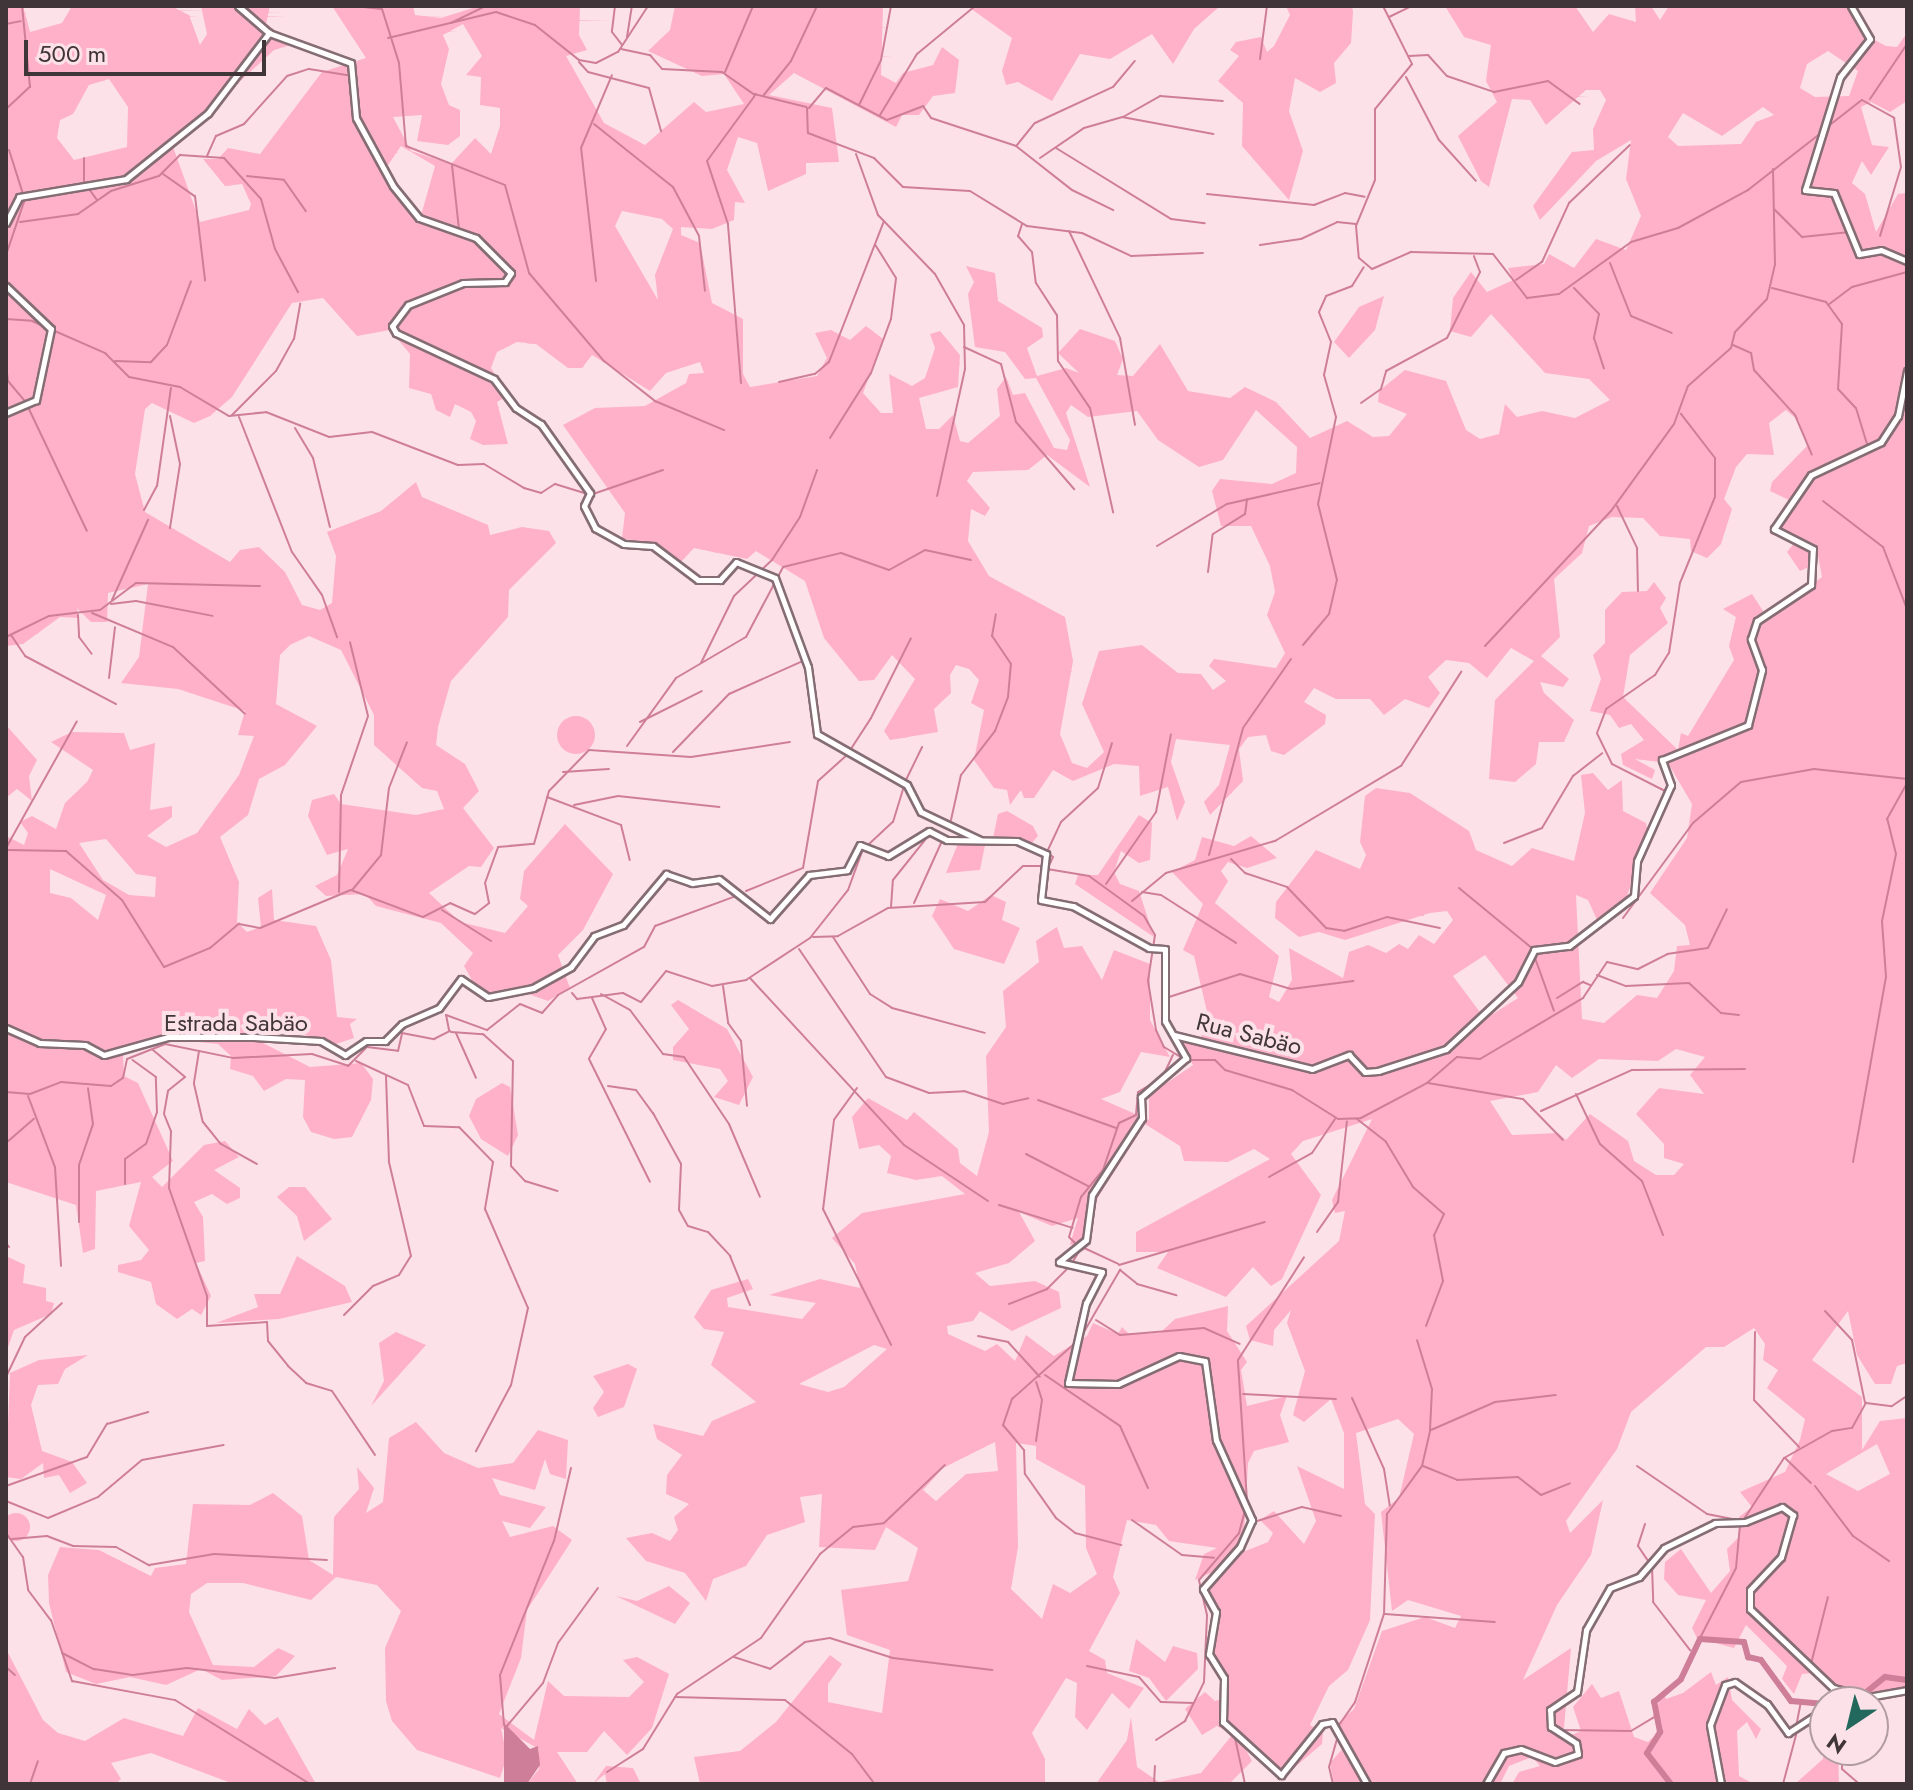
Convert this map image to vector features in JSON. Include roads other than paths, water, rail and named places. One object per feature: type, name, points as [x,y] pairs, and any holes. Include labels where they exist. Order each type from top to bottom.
[{"type":"street","points":[[238,6],[269,33],[351,63],[356,118],[393,186],[432,228],[476,238],[511,273],[505,282],[463,283],[408,305],[392,326],[396,333],[494,379],[516,408],[541,424],[590,493],[585,510],[595,528],[624,544],[653,546],[698,580],[720,580],[736,562],[775,578],[808,667],[817,734],[907,785],[921,812],[981,841],[1022,842],[1046,854],[1041,900],[1073,906],[1149,948],[1165,949],[1160,976],[1173,1035],[1185,1063],[1141,1097],[1142,1118],[1090,1200],[1088,1237],[1059,1262],[1102,1272],[1086,1303],[1068,1383],[1118,1384],[1179,1356],[1205,1361],[1216,1440],[1252,1520],[1240,1547],[1203,1589],[1216,1612],[1209,1654],[1224,1678],[1223,1722],[1281,1775],[1322,1724],[1332,1722],[1367,1784]]},
{"type":"street","points":[[1851,6],[1870,39],[1840,77],[1805,190],[1834,193],[1859,254],[1881,250],[1907,261]]},
{"type":"street","points":[[6,223],[19,197],[126,179],[208,113],[269,33]]},
{"type":"street","points":[[6,286],[51,329],[36,400],[6,413]]},
{"type":"street","name":"Rua Sabäo","points":[[1173,1035],[1312,1069],[1349,1055],[1365,1072],[1378,1071],[1446,1049],[1518,982],[1534,950],[1569,946],[1634,896],[1637,861],[1671,785],[1662,760],[1748,725],[1762,670],[1751,639],[1757,621],[1811,585],[1813,549],[1774,531],[1804,481],[1881,442],[1898,416],[1907,371]]},
{"type":"street","name":"Estrada Sabäo","points":[[6,1028],[40,1043],[85,1045],[104,1055],[168,1037],[254,1037],[321,1041],[345,1055],[439,1008],[461,979],[488,997],[533,988],[571,967],[591,938],[616,932],[669,874],[692,883],[719,879],[770,919],[809,875],[847,870],[858,846],[888,856],[929,831],[981,841]]},
{"type":"street","points":[[1486,1784],[1504,1753],[1521,1749],[1555,1762],[1578,1754],[1576,1743],[1551,1727],[1550,1710],[1577,1692],[1586,1630],[1610,1588],[1643,1575],[1666,1546],[1717,1522],[1792,1510],[1779,1561],[1750,1590],[1749,1606],[1831,1686]]},
{"type":"street","points":[[1721,1784],[1710,1725],[1725,1685],[1735,1682],[1767,1704],[1788,1733],[1809,1719]]},
{"type":"waterway","points":[[6,109],[30,87],[22,6]]},
{"type":"waterway","points":[[354,6],[382,9],[399,63],[406,146],[505,185],[529,273],[604,361],[655,401],[724,430]]},
{"type":"waterway","points":[[451,23],[486,6]]},
{"type":"waterway","points":[[615,6],[612,32],[622,45]]},
{"type":"waterway","points":[[627,37],[632,6]]},
{"type":"waterway","points":[[388,38],[496,12],[535,25],[579,60],[596,63],[618,52],[648,6]]},
{"type":"waterway","points":[[725,72],[753,6]]},
{"type":"waterway","points":[[763,96],[791,61],[817,6]]},
{"type":"waterway","points":[[859,105],[881,60],[891,6]]},
{"type":"waterway","points":[[880,115],[917,54],[975,6]]},
{"type":"waterway","points":[[1260,59],[1267,6]]},
{"type":"waterway","points":[[1383,6],[1412,64],[1375,109],[1375,180],[1356,226],[1359,258],[1372,269],[1411,252],[1493,254],[1527,298],[1559,294],[1631,242],[1678,228],[1748,190],[1821,133]]},
{"type":"waterway","points":[[1389,17],[1412,6]]},
{"type":"waterway","points":[[6,24],[21,21]]},
{"type":"waterway","points":[[1870,99],[1907,44]]},
{"type":"waterway","points":[[621,49],[650,55],[662,69],[722,72],[754,94],[806,107]]},
{"type":"waterway","points":[[1409,56],[1428,55],[1447,76],[1494,92],[1548,81],[1580,104]]},
{"type":"waterway","points":[[1017,145],[1035,123],[1113,87],[1135,61]]},
{"type":"waterway","points":[[579,62],[588,72],[649,88],[661,131]]},
{"type":"waterway","points":[[207,156],[216,136],[244,124],[287,76],[309,69],[352,76]]},
{"type":"waterway","points":[[596,281],[581,148],[612,75]]},
{"type":"waterway","points":[[1406,77],[1439,140],[1476,181]]},
{"type":"waterway","points":[[809,108],[826,88],[887,120],[923,106],[931,118],[1016,146],[1072,190],[1113,210]]},
{"type":"waterway","points":[[741,383],[728,224],[707,161],[756,94]]},
{"type":"waterway","points":[[1123,117],[1160,96],[1223,101]]},
{"type":"waterway","points":[[1831,124],[1862,100],[1894,118],[1901,167],[1880,236]]},
{"type":"waterway","points":[[807,108],[808,133],[874,158],[903,187],[970,191],[1027,226],[1082,233],[1131,256],[1203,253]]},
{"type":"waterway","points":[[1040,158],[1084,128],[1122,117],[1213,134]]},
{"type":"waterway","points":[[594,124],[673,187],[699,236],[705,291]]},
{"type":"waterway","points":[[1516,280],[1542,262],[1569,203],[1630,145]]},
{"type":"waterway","points":[[1056,148],[1171,219],[1205,223]]},
{"type":"waterway","points":[[9,150],[23,194]]},
{"type":"waterway","points":[[856,154],[878,215],[935,274],[964,325],[965,369],[937,496]]},
{"type":"waterway","points":[[20,222],[78,214],[111,191],[159,176],[180,155],[224,158],[261,199],[275,249],[298,292]]},
{"type":"waterway","points":[[84,158],[84,182],[97,200]]},
{"type":"waterway","points":[[452,165],[459,229]]},
{"type":"waterway","points":[[1485,646],[1611,511],[1674,424],[1688,386],[1731,348],[1735,332],[1767,299],[1775,265],[1773,169]]},
{"type":"waterway","points":[[163,174],[195,196],[205,280]]},
{"type":"waterway","points":[[247,176],[284,180],[306,211]]},
{"type":"waterway","points":[[1207,194],[1314,205],[1345,193],[1365,197]]},
{"type":"waterway","points":[[6,255],[25,199]]},
{"type":"waterway","points":[[1774,209],[1802,237],[1850,232]]},
{"type":"waterway","points":[[779,382],[815,374],[829,362],[884,221]]},
{"type":"waterway","points":[[1260,245],[1301,239],[1337,222],[1356,224]]},
{"type":"waterway","points":[[1022,224],[1018,236],[1032,252],[1036,283],[1057,315],[1058,361],[1090,408],[1113,512]]},
{"type":"waterway","points":[[1069,231],[1120,338],[1135,425]]},
{"type":"waterway","points":[[830,438],[871,373],[891,319],[896,278],[875,245]]},
{"type":"waterway","points":[[1361,403],[1381,389],[1386,371],[1447,338],[1480,272],[1474,256]]},
{"type":"waterway","points":[[1610,263],[1631,316],[1672,333]]},
{"type":"waterway","points":[[1303,645],[1329,614],[1337,580],[1318,504],[1336,417],[1324,375],[1331,342],[1319,312],[1326,296],[1352,286],[1364,267]]},
{"type":"waterway","points":[[1828,305],[1852,287],[1907,272]]},
{"type":"waterway","points":[[115,361],[151,362],[167,345],[191,281]]},
{"type":"waterway","points":[[1574,288],[1599,314],[1594,338],[1604,368]]},
{"type":"waterway","points":[[1772,288],[1826,302],[1842,324],[1838,389],[1856,408],[1867,445]]},
{"type":"waterway","points":[[232,415],[276,371],[294,339],[300,304]]},
{"type":"waterway","points":[[6,319],[32,321],[105,353],[129,377],[180,387],[229,416],[266,412],[329,437],[372,432],[458,465],[484,464],[524,488],[541,493],[555,484],[587,494]]},
{"type":"waterway","points":[[1733,345],[1751,353],[1754,370],[1795,415],[1812,455]]},
{"type":"waterway","points":[[964,347],[1001,364],[1016,422],[1074,489]]},
{"type":"waterway","points":[[6,363],[8,381],[25,401]]},
{"type":"waterway","points":[[144,510],[157,486],[171,388]]},
{"type":"waterway","points":[[28,407],[87,531]]},
{"type":"waterway","points":[[1667,792],[1612,764],[1597,733],[1606,709],[1655,675],[1669,653],[1680,583],[1715,497],[1715,458],[1681,414]]},
{"type":"waterway","points":[[170,416],[180,464],[170,528]]},
{"type":"waterway","points":[[239,417],[292,552],[322,595],[337,637]]},
{"type":"waterway","points":[[295,428],[313,458],[330,527]]},
{"type":"waterway","points":[[593,494],[663,470]]},
{"type":"waterway","points":[[701,663],[734,596],[772,560],[800,517],[817,470]]},
{"type":"waterway","points":[[1157,546],[1227,504],[1320,483]]},
{"type":"waterway","points":[[1208,572],[1213,534],[1245,514],[1247,499]]},
{"type":"waterway","points":[[1823,501],[1883,547],[1907,609]]},
{"type":"waterway","points":[[1617,506],[1637,548],[1638,591]]},
{"type":"waterway","points":[[112,600],[148,520]]},
{"type":"waterway","points":[[627,746],[676,678],[746,637],[783,567],[841,553],[889,570],[925,550],[971,560]]},
{"type":"waterway","points":[[6,637],[49,616],[100,610],[136,583],[260,586]]},
{"type":"waterway","points":[[111,604],[136,601],[213,616]]},
{"type":"waterway","points":[[92,613],[173,647],[245,714]]},
{"type":"waterway","points":[[951,820],[961,775],[995,731],[1008,697],[1011,664],[992,636],[996,614]]},
{"type":"waterway","points":[[78,615],[79,637],[92,654]]},
{"type":"waterway","points":[[109,678],[115,627]]},
{"type":"waterway","points":[[11,635],[25,656],[116,704]]},
{"type":"waterway","points":[[746,891],[803,868],[818,781],[847,755],[871,718],[911,638]]},
{"type":"waterway","points":[[339,892],[341,795],[368,716],[350,642]]},
{"type":"waterway","points":[[1209,855],[1243,728],[1291,659]]},
{"type":"waterway","points":[[673,752],[729,694],[805,660]]},
{"type":"waterway","points":[[1132,901],[1166,873],[1275,841],[1401,766],[1461,672]]},
{"type":"waterway","points":[[640,722],[702,691]]},
{"type":"waterway","points":[[6,848],[77,721]]},
{"type":"waterway","points":[[1106,884],[1156,812],[1171,734]]},
{"type":"waterway","points":[[353,889],[381,855],[389,788],[407,742]]},
{"type":"waterway","points":[[6,850],[66,851],[122,900],[164,967],[210,948],[239,924],[260,928],[351,890],[423,917],[450,903],[475,914],[489,903],[485,883],[498,847],[534,844],[549,791],[589,750],[691,757],[790,742]]},
{"type":"waterway","points":[[1048,868],[1053,857],[1047,852],[1061,822],[1098,788],[1112,743]]},
{"type":"waterway","points":[[905,782],[922,747]]},
{"type":"waterway","points":[[1504,843],[1542,828],[1573,776],[1602,753]]},
{"type":"waterway","points":[[563,772],[609,769]]},
{"type":"waterway","points":[[1623,918],[1693,823],[1741,782],[1814,769],[1907,779]]},
{"type":"waterway","points":[[1853,1162],[1886,977],[1882,921],[1896,854],[1887,819],[1907,783]]},
{"type":"waterway","points":[[868,845],[893,822],[904,785]]},
{"type":"waterway","points":[[574,805],[618,796],[719,807]]},
{"type":"waterway","points":[[547,797],[621,825],[630,860]]},
{"type":"waterway","points":[[891,907],[893,880],[925,840]]},
{"type":"waterway","points":[[914,903],[942,841]]},
{"type":"waterway","points":[[572,993],[577,999],[623,993],[641,1002],[666,971],[712,986],[746,980],[810,938],[848,890],[863,849]]},
{"type":"waterway","points":[[1231,859],[1245,873],[1287,887],[1326,928],[1344,931],[1387,917],[1440,928]]},
{"type":"waterway","points":[[813,937],[838,936],[888,908],[985,902],[1023,866],[1042,866]]},
{"type":"waterway","points":[[1047,869],[1089,876],[1144,916],[1155,935],[1148,981],[1156,1030],[1164,1047],[1184,1059]]},
{"type":"waterway","points":[[1459,888],[1533,949]]},
{"type":"waterway","points":[[1142,892],[1161,895],[1236,943]]},
{"type":"waterway","points":[[449,1030],[446,1015],[487,1030],[520,1004],[542,1013],[558,995],[644,947],[655,926],[736,896]]},
{"type":"waterway","points":[[1188,1060],[1215,1060],[1225,1070],[1292,1090],[1338,1119],[1361,1118],[1427,1083],[1457,1057],[1480,1059],[1583,998],[1607,962],[1638,969],[1667,954],[1708,948],[1727,909]]},
{"type":"waterway","points":[[442,910],[491,941]]},
{"type":"waterway","points":[[833,937],[870,994],[892,1008],[985,1033]]},
{"type":"waterway","points":[[799,949],[886,1077],[929,1093],[964,1091],[1003,1104],[1028,1098]]},
{"type":"waterway","points":[[1534,955],[1554,1011]]},
{"type":"waterway","points":[[1169,997],[1240,974],[1291,989],[1353,981]]},
{"type":"waterway","points":[[1597,975],[1626,986],[1689,983],[1721,1013],[1739,1015]]},
{"type":"waterway","points":[[750,978],[904,1145],[988,1201]]},
{"type":"waterway","points":[[1557,998],[1583,982],[1590,985]]},
{"type":"waterway","points":[[723,986],[728,1023],[741,1041],[747,1106]]},
{"type":"waterway","points":[[601,994],[630,1010],[663,1054],[684,1057],[729,1124],[760,1197]]},
{"type":"waterway","points":[[592,998],[606,1029],[589,1059],[650,1182]]},
{"type":"waterway","points":[[6,1092],[30,1094],[61,1082],[111,1086],[123,1078],[127,1059],[165,1044],[233,1058],[312,1054],[348,1066],[367,1047],[398,1051],[402,1033],[434,1039],[450,1031]]},
{"type":"waterway","points":[[451,1032],[483,1034],[513,1061],[511,1166],[525,1181],[557,1191]]},
{"type":"waterway","points":[[456,1033],[476,1078]]},
{"type":"waterway","points":[[153,1050],[185,1077],[168,1091],[164,1114],[171,1131],[169,1188],[207,1296],[207,1326],[267,1322],[268,1341],[288,1366],[306,1383],[332,1391],[375,1455]]},
{"type":"waterway","points":[[199,1051],[194,1084],[203,1122],[221,1144],[257,1164]]},
{"type":"waterway","points":[[1164,1074],[1173,1055]]},
{"type":"waterway","points":[[125,1184],[125,1159],[146,1144],[157,1112],[156,1077],[133,1060]]},
{"type":"waterway","points":[[356,1061],[408,1085],[424,1126],[459,1127],[493,1162],[485,1209],[528,1308],[511,1385],[476,1451]]},
{"type":"waterway","points":[[1541,1111],[1632,1070],[1745,1069]]},
{"type":"waterway","points":[[344,1315],[373,1286],[399,1275],[411,1256],[389,1162],[386,1076]]},
{"type":"waterway","points":[[1077,1245],[1069,1237],[1081,1197],[1103,1170],[1119,1123],[1136,1115],[1138,1092],[1153,1083]]},
{"type":"waterway","points":[[1428,1083],[1523,1099],[1563,1140]]},
{"type":"waterway","points":[[608,1086],[636,1090],[653,1113],[681,1164],[679,1210],[688,1226],[708,1232],[730,1256],[750,1305]]},
{"type":"waterway","points":[[79,1222],[79,1165],[93,1124],[88,1088]]},
{"type":"waterway","points":[[857,1088],[834,1120],[823,1209],[891,1345]]},
{"type":"waterway","points":[[1576,1094],[1600,1144],[1642,1181],[1663,1235]]},
{"type":"waterway","points":[[28,1096],[55,1167],[61,1266]]},
{"type":"waterway","points":[[1038,1100],[1116,1128]]},
{"type":"waterway","points":[[6,1143],[34,1119]]},
{"type":"waterway","points":[[1269,1177],[1312,1153],[1335,1119]]},
{"type":"waterway","points":[[1357,1119],[1386,1142],[1413,1187],[1444,1214],[1434,1235],[1443,1281],[1426,1326]]},
{"type":"waterway","points":[[1317,1232],[1338,1202],[1347,1121]]},
{"type":"waterway","points":[[1026,1154],[1088,1186]]},
{"type":"waterway","points":[[999,1205],[1073,1228]]},
{"type":"waterway","points":[[1119,1265],[1265,1222]]},
{"type":"waterway","points":[[6,1243],[9,1247]]},
{"type":"waterway","points":[[1082,1247],[1118,1264]]},
{"type":"waterway","points":[[1072,1263],[1081,1248]]},
{"type":"waterway","points":[[1247,1501],[1238,1360],[1304,1257]]},
{"type":"waterway","points":[[1009,1304],[1047,1289],[1067,1269]]},
{"type":"waterway","points":[[1120,1270],[1137,1284],[1176,1295]]},
{"type":"waterway","points":[[1081,1337],[1120,1270]]},
{"type":"waterway","points":[[6,1377],[25,1337],[62,1303]]},
{"type":"waterway","points":[[1825,1311],[1852,1340],[1865,1403]]},
{"type":"waterway","points":[[1096,1320],[1120,1335],[1204,1328],[1240,1344]]},
{"type":"waterway","points":[[1755,1332],[1754,1400],[1799,1447]]},
{"type":"waterway","points":[[978,1336],[1008,1342],[1040,1377]]},
{"type":"waterway","points":[[1339,1725],[1355,1702],[1384,1614],[1387,1514],[1422,1466],[1430,1430],[1432,1389],[1417,1340]]},
{"type":"waterway","points":[[1074,1344],[1012,1399],[1003,1425],[1024,1450],[1025,1474],[1056,1518],[1075,1533],[1121,1545]]},
{"type":"waterway","points":[[1045,1375],[1120,1426],[1148,1488]]},
{"type":"waterway","points":[[1036,1382],[1042,1400],[1036,1441]]},
{"type":"waterway","points":[[1243,1394],[1336,1399]]},
{"type":"waterway","points":[[1431,1430],[1495,1402],[1556,1395]]},
{"type":"waterway","points":[[1744,1519],[1784,1458],[1832,1431],[1852,1428],[1866,1403],[1892,1406],[1907,1396]]},
{"type":"waterway","points":[[1352,1398],[1384,1469],[1390,1506]]},
{"type":"waterway","points":[[6,1486],[87,1457],[107,1424],[148,1412]]},
{"type":"waterway","points":[[6,1501],[48,1518],[98,1497],[142,1460],[224,1445]]},
{"type":"waterway","points":[[1785,1458],[1811,1483]]},
{"type":"waterway","points":[[607,1772],[643,1749],[677,1694],[761,1638],[820,1554],[853,1527],[884,1523],[945,1465]]},
{"type":"waterway","points":[[1423,1466],[1457,1480],[1518,1477],[1541,1495],[1570,1483]]},
{"type":"waterway","points":[[1637,1466],[1707,1514],[1737,1520]]},
{"type":"waterway","points":[[504,1725],[500,1675],[554,1541],[571,1468]]},
{"type":"waterway","points":[[1815,1486],[1853,1536],[1889,1561]]},
{"type":"waterway","points":[[1254,1522],[1302,1507],[1341,1516]]},
{"type":"waterway","points":[[1156,1740],[1185,1721],[1204,1682],[1207,1615],[1199,1580],[1239,1533],[1245,1510]]},
{"type":"waterway","points":[[1132,1520],[1182,1555],[1214,1558]]},
{"type":"waterway","points":[[1645,1524],[1638,1546],[1648,1561]]},
{"type":"waterway","points":[[1699,1640],[1736,1568],[1740,1525]]},
{"type":"waterway","points":[[6,1533],[23,1557],[28,1590],[51,1620],[72,1681],[175,1700],[310,1784]]},
{"type":"waterway","points":[[12,1539],[47,1536],[73,1546],[116,1547],[149,1565],[214,1554],[327,1560]]},
{"type":"waterway","points":[[1652,1566],[1653,1602],[1690,1650]]},
{"type":"waterway","points":[[507,1726],[543,1683],[558,1643],[598,1588]]},
{"type":"waterway","points":[[1811,1664],[1828,1597]]},
{"type":"waterway","points":[[1385,1614],[1495,1622]]},
{"type":"waterway","points":[[734,1657],[770,1669],[805,1642],[830,1638],[893,1658],[992,1670]]},
{"type":"waterway","points":[[1671,1784],[1647,1753],[1660,1732],[1654,1702],[1681,1679],[1700,1639],[1744,1642],[1748,1657],[1761,1660],[1791,1701],[1809,1703]]},
{"type":"waterway","points":[[62,1653],[94,1669],[133,1675],[187,1668],[275,1678],[335,1668]]},
{"type":"waterway","points":[[1087,1666],[1139,1677],[1161,1702],[1193,1703]]},
{"type":"waterway","points":[[6,1667],[15,1675]]},
{"type":"waterway","points":[[1874,1686],[1885,1677],[1907,1680]]},
{"type":"waterway","points":[[675,1697],[785,1700],[852,1754],[875,1784]]},
{"type":"waterway","points":[[1796,1727],[1801,1702]]},
{"type":"waterway","points":[[1560,1730],[1631,1731],[1653,1718]]},
{"type":"waterway","points":[[1783,1784],[1796,1735]]},
{"type":"waterway","points":[[1333,1784],[1329,1767],[1338,1736]]},
{"type":"waterway","points":[[1235,1738],[1245,1784]]},
{"type":"waterway","points":[[30,1784],[38,1761]]},
{"type":"waterway","points":[[1154,1784],[1155,1766]]},
{"type":"waterway","points":[[1842,1766],[1859,1784]]}]
